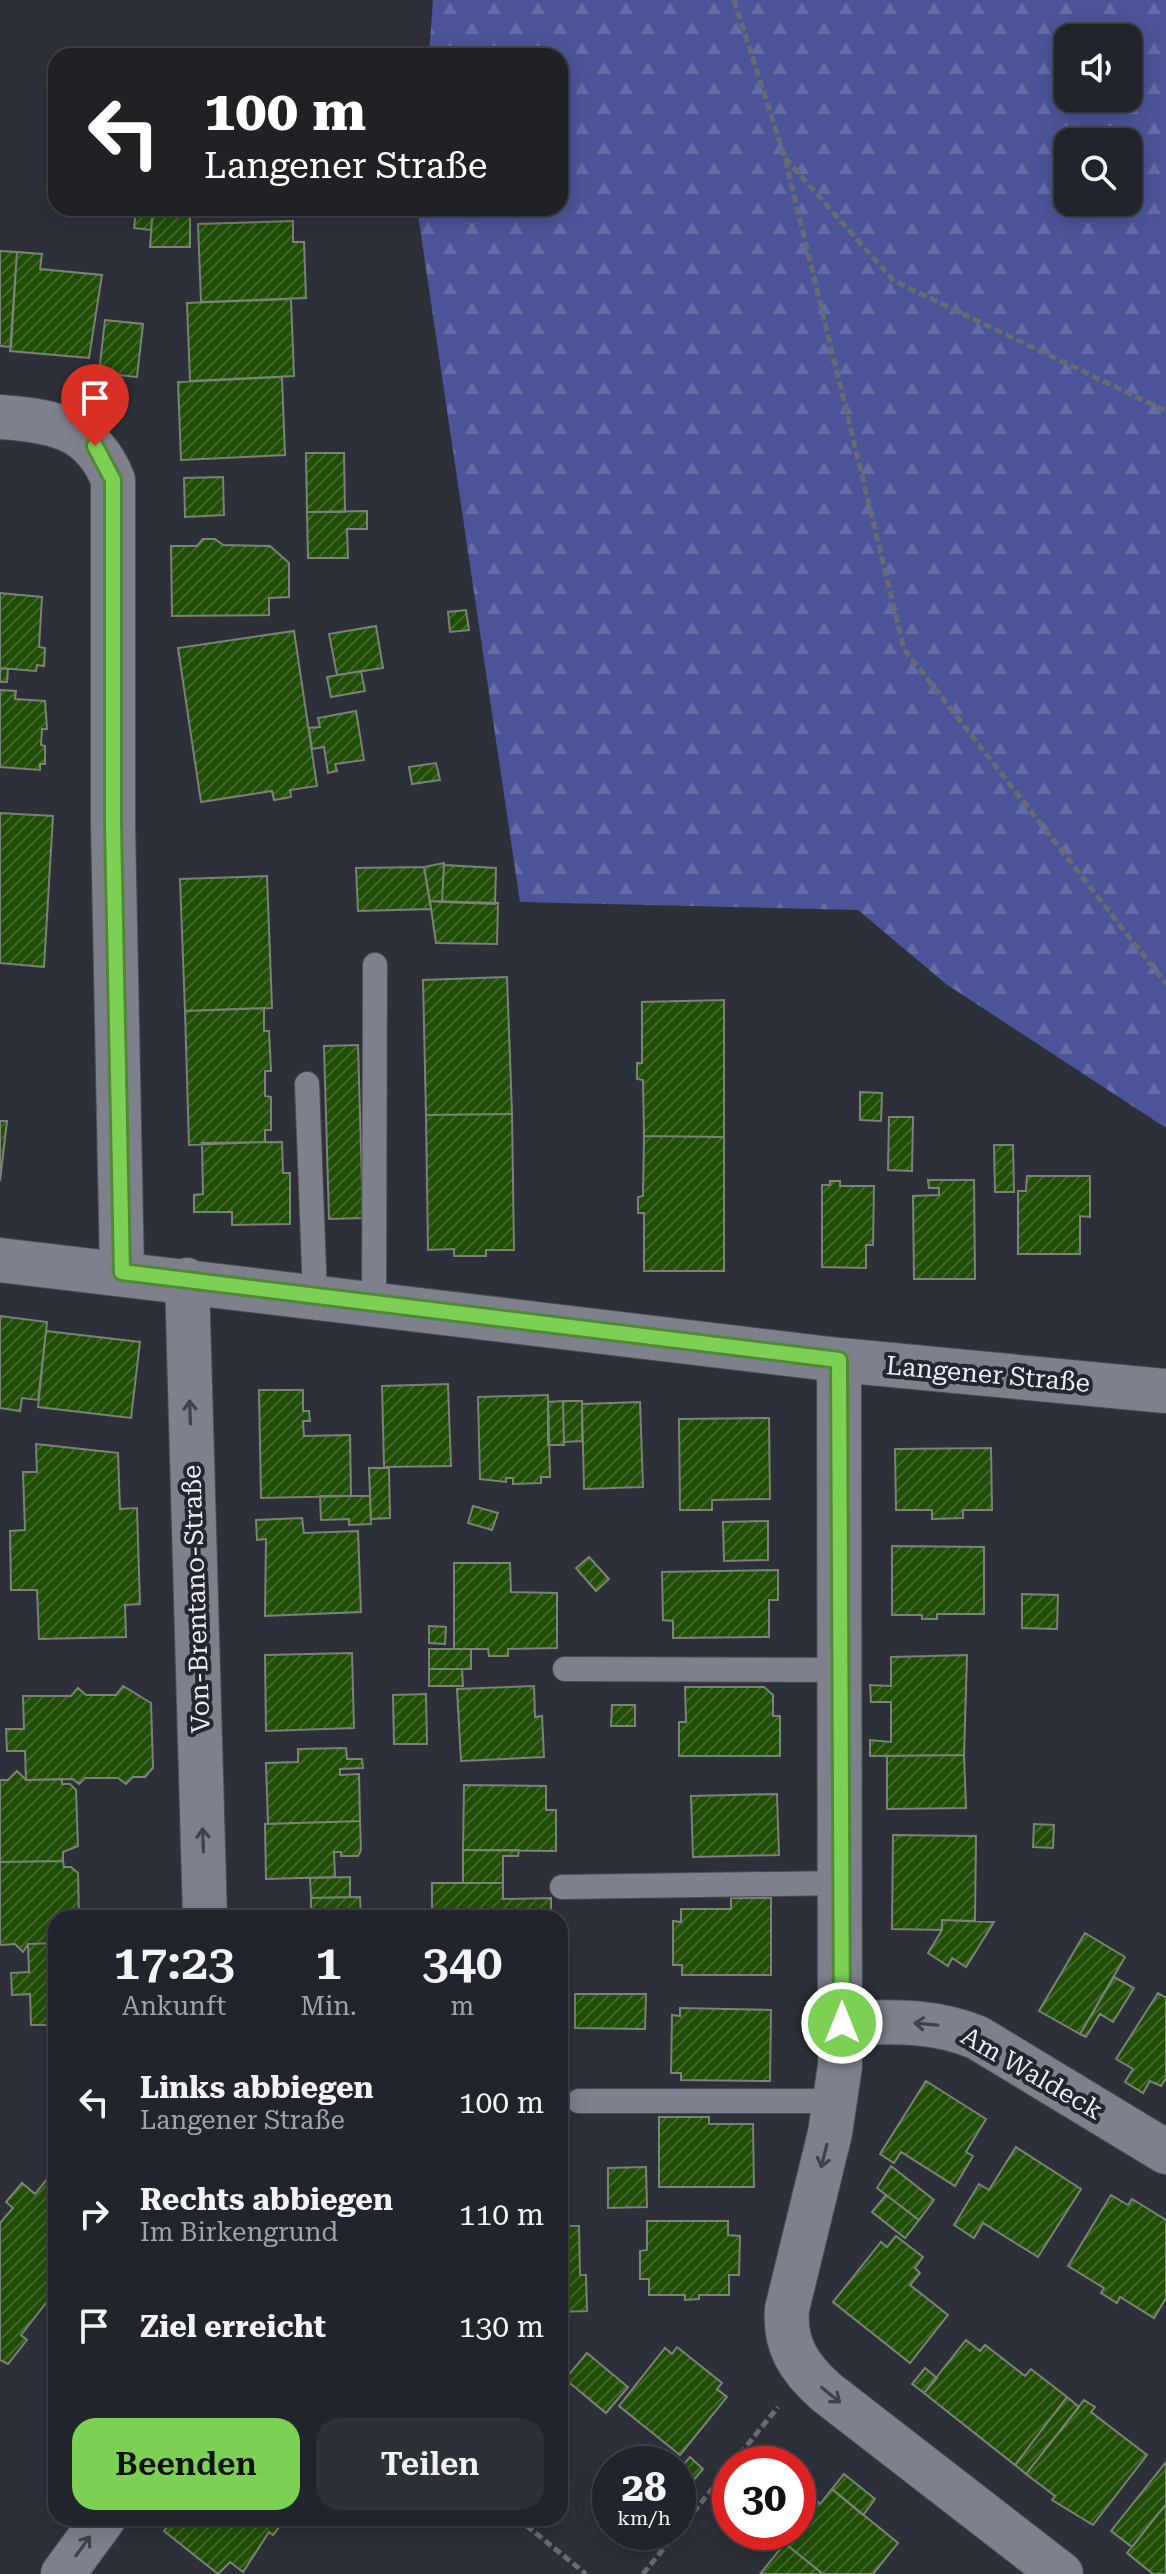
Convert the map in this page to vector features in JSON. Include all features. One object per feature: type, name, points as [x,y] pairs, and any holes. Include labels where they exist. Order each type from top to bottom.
[{"type":"street","points":[[0,417],[44,421],[75,433],[102,455],[113,480],[113,824],[122,1272]]},
{"type":"street","name":"Langener Straße","points":[[0,1260],[315,1295],[839,1360],[1166,1391]]},
{"type":"street","name":"Von-Brentano-Straße","points":[[187,1280],[205,1910]]},
{"type":"street","points":[[839,1360],[842,2023],[836,2101],[787,2309],[787,2336],[792,2351],[826,2392],[1061,2574]]},
{"type":"street","name":"Am Waldeck","points":[[842,2023],[895,2021],[957,2029],[978,2038],[1166,2152]]},
{"type":"street","points":[[63,2574],[98,2526]]},
{"type":"lane","points":[[374,1303],[375,965]]},
{"type":"lane","points":[[307,1084],[315,1295]]},
{"type":"lane","points":[[565,1669],[841,1670]]},
{"type":"lane","points":[[562,1887],[841,1883]]},
{"type":"lane","points":[[579,2101],[836,2101]]},
{"type":"path","points":[[734,0],[785,158],[904,649],[1166,984]]},
{"type":"path","points":[[785,158],[894,281],[1166,411]]},
{"type":"path","points":[[747,2446],[807,2372]]},
{"type":"path","points":[[696,2510],[712,2490]]},
{"type":"path","points":[[527,2526],[586,2574]]},
{"type":"path","points":[[643,2574],[663,2550]]},
{"type":"green space","points":[[433,0],[1166,0],[1166,1128],[946,984],[858,910],[520,902],[418,216],[568,216],[568,48],[430,48]]},
{"type":"building","points":[[135,216],[153,216],[151,230],[134,228]]},
{"type":"building","points":[[152,216],[190,216],[190,247],[150,247]]},
{"type":"building","points":[[293,221],[293,242],[304,242],[306,298],[201,302],[198,224]]},
{"type":"building","points":[[0,251],[17,252],[11,347],[0,346]]},
{"type":"building","points":[[17,252],[42,254],[40,269],[102,275],[89,358],[10,351]]},
{"type":"building","points":[[291,299],[294,376],[190,381],[187,303]]},
{"type":"building","points":[[105,320],[143,324],[137,377],[99,373]]},
{"type":"building","points":[[282,377],[285,455],[181,460],[178,382]]},
{"type":"building","points":[[306,453],[344,453],[345,512],[307,512]]},
{"type":"building","points":[[223,477],[224,515],[185,517],[184,478]]},
{"type":"building","points":[[367,511],[367,529],[347,529],[348,558],[308,558],[307,512]]},
{"type":"building","points":[[203,539],[215,539],[223,545],[270,546],[289,563],[289,597],[269,598],[269,615],[172,616],[171,546],[197,546]]},
{"type":"building","points":[[0,593],[42,597],[39,647],[45,648],[44,666],[37,665],[36,671],[0,668]]},
{"type":"building","points":[[466,610],[469,630],[450,632],[448,612]]},
{"type":"building","points":[[376,626],[383,668],[337,675],[329,634]]},
{"type":"building","points":[[294,631],[317,786],[290,790],[291,797],[274,800],[272,791],[201,802],[178,648]]},
{"type":"building","points":[[0,668],[8,669],[7,682],[0,682]]},
{"type":"building","points":[[361,671],[365,691],[331,697],[327,677]]},
{"type":"building","points":[[0,690],[16,691],[15,699],[45,701],[47,729],[42,729],[41,745],[45,746],[45,764],[40,764],[40,770],[0,767]]},
{"type":"building","points":[[356,711],[364,760],[335,764],[337,771],[328,773],[324,747],[312,749],[309,728],[320,727],[318,718]]},
{"type":"building","points":[[436,763],[440,780],[412,784],[409,767]]},
{"type":"building","points":[[0,813],[53,816],[44,967],[0,963]]},
{"type":"building","points":[[444,863],[442,902],[430,901],[424,867]]},
{"type":"building","points":[[444,865],[496,868],[495,904],[442,902]]},
{"type":"building","points":[[424,867],[431,909],[358,911],[356,868]]},
{"type":"building","points":[[267,876],[272,1008],[185,1011],[180,879]]},
{"type":"building","points":[[430,901],[498,903],[497,944],[436,943]]},
{"type":"building","points":[[507,977],[512,1114],[426,1115],[423,980]]},
{"type":"building","points":[[724,1000],[724,1137],[644,1136],[643,1080],[637,1079],[637,1063],[642,1063],[642,1002]]},
{"type":"building","points":[[264,1008],[264,1031],[269,1031],[271,1071],[265,1071],[265,1096],[271,1097],[271,1130],[265,1130],[265,1142],[189,1145],[185,1011]]},
{"type":"building","points":[[358,1045],[363,1218],[329,1219],[324,1046]]},
{"type":"building","points":[[860,1092],[882,1093],[881,1121],[860,1120]]},
{"type":"building","points":[[512,1114],[514,1250],[486,1250],[486,1256],[454,1256],[454,1249],[428,1250],[426,1115]]},
{"type":"building","points":[[889,1117],[913,1117],[912,1171],[888,1170]]},
{"type":"building","points":[[0,1121],[7,1121],[0,1181]]},
{"type":"building","points":[[644,1136],[724,1137],[724,1271],[644,1271],[644,1213],[638,1213],[638,1197],[643,1196]]},
{"type":"building","points":[[282,1142],[283,1173],[290,1173],[290,1224],[232,1225],[232,1212],[194,1212],[194,1195],[203,1194],[202,1143]]},
{"type":"building","points":[[994,1145],[1013,1145],[1014,1192],[995,1192]]},
{"type":"building","points":[[1027,1176],[1090,1176],[1090,1217],[1080,1216],[1080,1254],[1018,1254],[1018,1191],[1026,1191]]},
{"type":"building","points":[[928,1180],[974,1180],[975,1279],[914,1279],[913,1196],[939,1195],[939,1188],[929,1188]]},
{"type":"building","points":[[830,1181],[840,1181],[840,1186],[874,1186],[873,1245],[866,1245],[866,1268],[822,1267],[822,1185],[830,1185]]},
{"type":"building","points":[[0,1316],[47,1322],[38,1400],[22,1398],[20,1411],[0,1408]]},
{"type":"building","points":[[46,1331],[140,1342],[131,1418],[38,1407]]},
{"type":"building","points":[[448,1384],[451,1466],[384,1467],[382,1386]]},
{"type":"building","points":[[259,1390],[303,1390],[303,1411],[309,1411],[310,1421],[303,1421],[304,1436],[350,1435],[351,1496],[261,1498]]},
{"type":"building","points":[[548,1395],[550,1477],[541,1477],[541,1483],[513,1484],[513,1478],[506,1478],[506,1482],[480,1479],[478,1397]]},
{"type":"building","points":[[563,1401],[564,1445],[548,1445],[548,1402]]},
{"type":"building","points":[[563,1401],[582,1401],[582,1441],[564,1442]]},
{"type":"building","points":[[640,1402],[643,1487],[584,1489],[582,1404]]},
{"type":"building","points":[[769,1418],[770,1499],[712,1500],[712,1510],[680,1510],[679,1419]]},
{"type":"building","points":[[36,1444],[118,1453],[120,1509],[137,1508],[140,1604],[125,1605],[126,1637],[39,1639],[37,1590],[11,1590],[10,1531],[25,1530],[23,1472],[37,1472]]},
{"type":"building","points":[[991,1448],[992,1510],[963,1510],[963,1518],[932,1519],[932,1510],[896,1510],[895,1449]]},
{"type":"building","points":[[369,1468],[389,1468],[390,1518],[371,1519]]},
{"type":"building","points":[[320,1496],[370,1496],[371,1524],[349,1525],[349,1519],[321,1520]]},
{"type":"building","points":[[473,1506],[498,1513],[492,1530],[468,1523]]},
{"type":"building","points":[[302,1518],[304,1533],[358,1531],[361,1612],[265,1616],[266,1539],[257,1540],[256,1520]]},
{"type":"building","points":[[768,1521],[768,1560],[724,1561],[723,1522]]},
{"type":"building","points":[[892,1546],[984,1547],[984,1614],[937,1614],[937,1619],[922,1619],[922,1615],[892,1615]]},
{"type":"building","points":[[589,1557],[609,1579],[596,1591],[576,1568]]},
{"type":"building","points":[[454,1563],[510,1563],[511,1592],[557,1593],[557,1648],[508,1649],[508,1656],[489,1656],[488,1649],[454,1649]]},
{"type":"building","points":[[778,1570],[778,1600],[769,1600],[769,1637],[673,1638],[673,1621],[663,1620],[662,1572]]},
{"type":"building","points":[[1022,1594],[1058,1595],[1057,1629],[1022,1628]]},
{"type":"building","points":[[429,1626],[446,1627],[445,1644],[429,1643]]},
{"type":"building","points":[[429,1649],[471,1649],[471,1669],[429,1669]]},
{"type":"building","points":[[352,1653],[354,1728],[266,1731],[265,1655]]},
{"type":"building","points":[[967,1655],[964,1755],[870,1756],[870,1740],[891,1742],[891,1702],[871,1702],[870,1685],[891,1686],[891,1657]]},
{"type":"building","points":[[429,1669],[462,1669],[463,1686],[429,1686]]},
{"type":"building","points":[[123,1686],[151,1703],[153,1768],[145,1777],[133,1777],[126,1784],[118,1778],[85,1778],[79,1784],[73,1779],[26,1780],[25,1751],[7,1751],[6,1729],[24,1729],[23,1696],[71,1696],[78,1688],[86,1695],[116,1695]]},
{"type":"building","points":[[534,1686],[535,1717],[542,1716],[544,1757],[461,1761],[457,1689]]},
{"type":"building","points":[[685,1687],[764,1687],[773,1695],[773,1716],[780,1716],[780,1756],[679,1756],[679,1722],[686,1722]]},
{"type":"building","points":[[426,1694],[427,1744],[394,1744],[393,1695]]},
{"type":"building","points":[[612,1705],[635,1705],[635,1726],[611,1726]]},
{"type":"building","points":[[346,1748],[347,1759],[362,1759],[363,1768],[340,1769],[340,1775],[359,1774],[360,1821],[268,1824],[266,1763],[298,1762],[298,1749]]},
{"type":"building","points":[[964,1755],[966,1808],[887,1809],[887,1756]]},
{"type":"building","points":[[17,1771],[26,1780],[62,1779],[62,1784],[70,1784],[76,1790],[78,1846],[63,1852],[63,1861],[0,1862],[0,1780],[8,1780]]},
{"type":"building","points":[[464,1785],[546,1786],[546,1810],[556,1810],[556,1851],[463,1850]]},
{"type":"building","points":[[777,1794],[779,1855],[693,1857],[691,1796]]},
{"type":"building","points":[[360,1821],[361,1850],[358,1856],[341,1856],[341,1852],[334,1852],[335,1877],[266,1879],[265,1824]]},
{"type":"building","points":[[1034,1824],[1054,1825],[1053,1848],[1033,1847]]},
{"type":"building","points":[[893,1835],[976,1836],[975,1921],[942,1920],[942,1930],[892,1929]]},
{"type":"building","points":[[463,1850],[519,1850],[518,1856],[503,1856],[503,1883],[463,1883]]},
{"type":"building","points":[[63,1861],[64,1867],[71,1867],[78,1873],[79,1910],[48,1910],[48,1943],[28,1944],[23,1952],[15,1944],[0,1945],[0,1862]]},
{"type":"building","points":[[350,1877],[350,1897],[311,1898],[310,1878]]},
{"type":"building","points":[[432,1883],[503,1883],[503,1899],[551,1898],[551,1910],[432,1910]]},
{"type":"building","points":[[360,1897],[361,1910],[311,1910],[311,1898]]},
{"type":"building","points":[[731,1898],[771,1898],[771,1975],[682,1975],[682,1965],[673,1965],[673,1921],[681,1922],[681,1909],[731,1909]]},
{"type":"building","points":[[942,1920],[994,1922],[966,1967],[952,1958],[948,1966],[928,1953],[942,1930]]},
{"type":"building","points":[[1085,1933],[1125,1957],[1080,2034],[1039,2011]]},
{"type":"building","points":[[48,1943],[48,2025],[31,2025],[30,1994],[12,1995],[11,1973],[29,1972],[28,1944]]},
{"type":"building","points":[[1114,1977],[1134,1988],[1113,2022],[1100,2014],[1086,2037],[1080,2034]]},
{"type":"building","points":[[1158,1993],[1166,1998],[1166,2078],[1161,2086],[1150,2081],[1143,2093],[1125,2082],[1133,2069],[1116,2059]]},
{"type":"building","points":[[575,1994],[646,1994],[645,2029],[575,2028]]},
{"type":"building","points":[[680,2008],[771,2010],[770,2081],[681,2080],[681,2073],[671,2073],[672,2015],[680,2016]]},
{"type":"building","points":[[926,2081],[986,2119],[966,2152],[973,2156],[955,2186],[901,2152],[894,2163],[880,2154]]},
{"type":"building","points":[[659,2117],[709,2117],[709,2124],[753,2124],[754,2187],[659,2187]]},
{"type":"building","points":[[1016,2147],[1081,2189],[1038,2257],[983,2223],[974,2238],[954,2225],[979,2184],[989,2190]]},
{"type":"building","points":[[891,2166],[934,2200],[919,2220],[877,2188]]},
{"type":"building","points":[[646,2167],[647,2207],[608,2208],[608,2168]]},
{"type":"building","points":[[48,2178],[48,2301],[21,2335],[27,2340],[8,2364],[0,2360],[0,2223],[13,2208],[6,2202],[22,2183],[35,2194]]},
{"type":"building","points":[[886,2195],[919,2220],[905,2238],[872,2212]]},
{"type":"building","points":[[1111,2195],[1128,2205],[1132,2199],[1166,2220],[1166,2298],[1154,2318],[1120,2297],[1117,2303],[1101,2293],[1104,2288],[1068,2266]]},
{"type":"building","points":[[647,2221],[728,2221],[728,2235],[740,2236],[739,2275],[729,2275],[729,2295],[699,2295],[699,2299],[685,2300],[685,2295],[649,2295],[649,2279],[640,2279],[640,2251],[647,2250]]},
{"type":"building","points":[[568,2226],[579,2226],[580,2275],[586,2275],[587,2311],[568,2312]]},
{"type":"building","points":[[896,2236],[923,2257],[915,2268],[920,2273],[910,2285],[948,2315],[910,2363],[833,2302],[881,2242],[887,2247]]},
{"type":"building","points":[[966,2340],[980,2351],[985,2345],[1025,2376],[1031,2369],[1067,2397],[1015,2465],[924,2393]]},
{"type":"building","points":[[677,2347],[722,2383],[717,2389],[727,2397],[687,2446],[669,2446],[619,2406],[665,2348],[672,2354]]},
{"type":"building","points":[[587,2353],[628,2387],[606,2413],[568,2381],[568,2375]]},
{"type":"building","points":[[925,2368],[937,2378],[924,2393],[912,2384]]},
{"type":"building","points":[[1067,2397],[1079,2407],[1026,2474],[1015,2465]]},
{"type":"building","points":[[1084,2400],[1095,2407],[1091,2412],[1147,2455],[1093,2525],[1052,2500],[1055,2496],[1026,2474]]},
{"type":"building","points":[[1166,2462],[1166,2504],[1132,2547],[1111,2531]]},
{"type":"building","points":[[696,2463],[703,2469],[696,2477]]},
{"type":"building","points":[[844,2474],[875,2499],[863,2515],[832,2489]]},
{"type":"building","points":[[832,2489],[898,2543],[873,2574],[823,2574],[793,2550],[816,2550],[816,2500],[820,2504]]},
{"type":"building","points":[[1166,2504],[1166,2574],[1153,2574],[1127,2553]]},
{"type":"building","points":[[168,2526],[280,2526],[273,2535],[269,2532],[243,2572],[230,2562],[218,2574],[164,2531]]},
{"type":"building","points":[[779,2550],[793,2550],[823,2574],[760,2574]]},
{"type":"route","points":[[95,446],[113,480],[113,824],[122,1272],[839,1360],[842,2023]]}]
